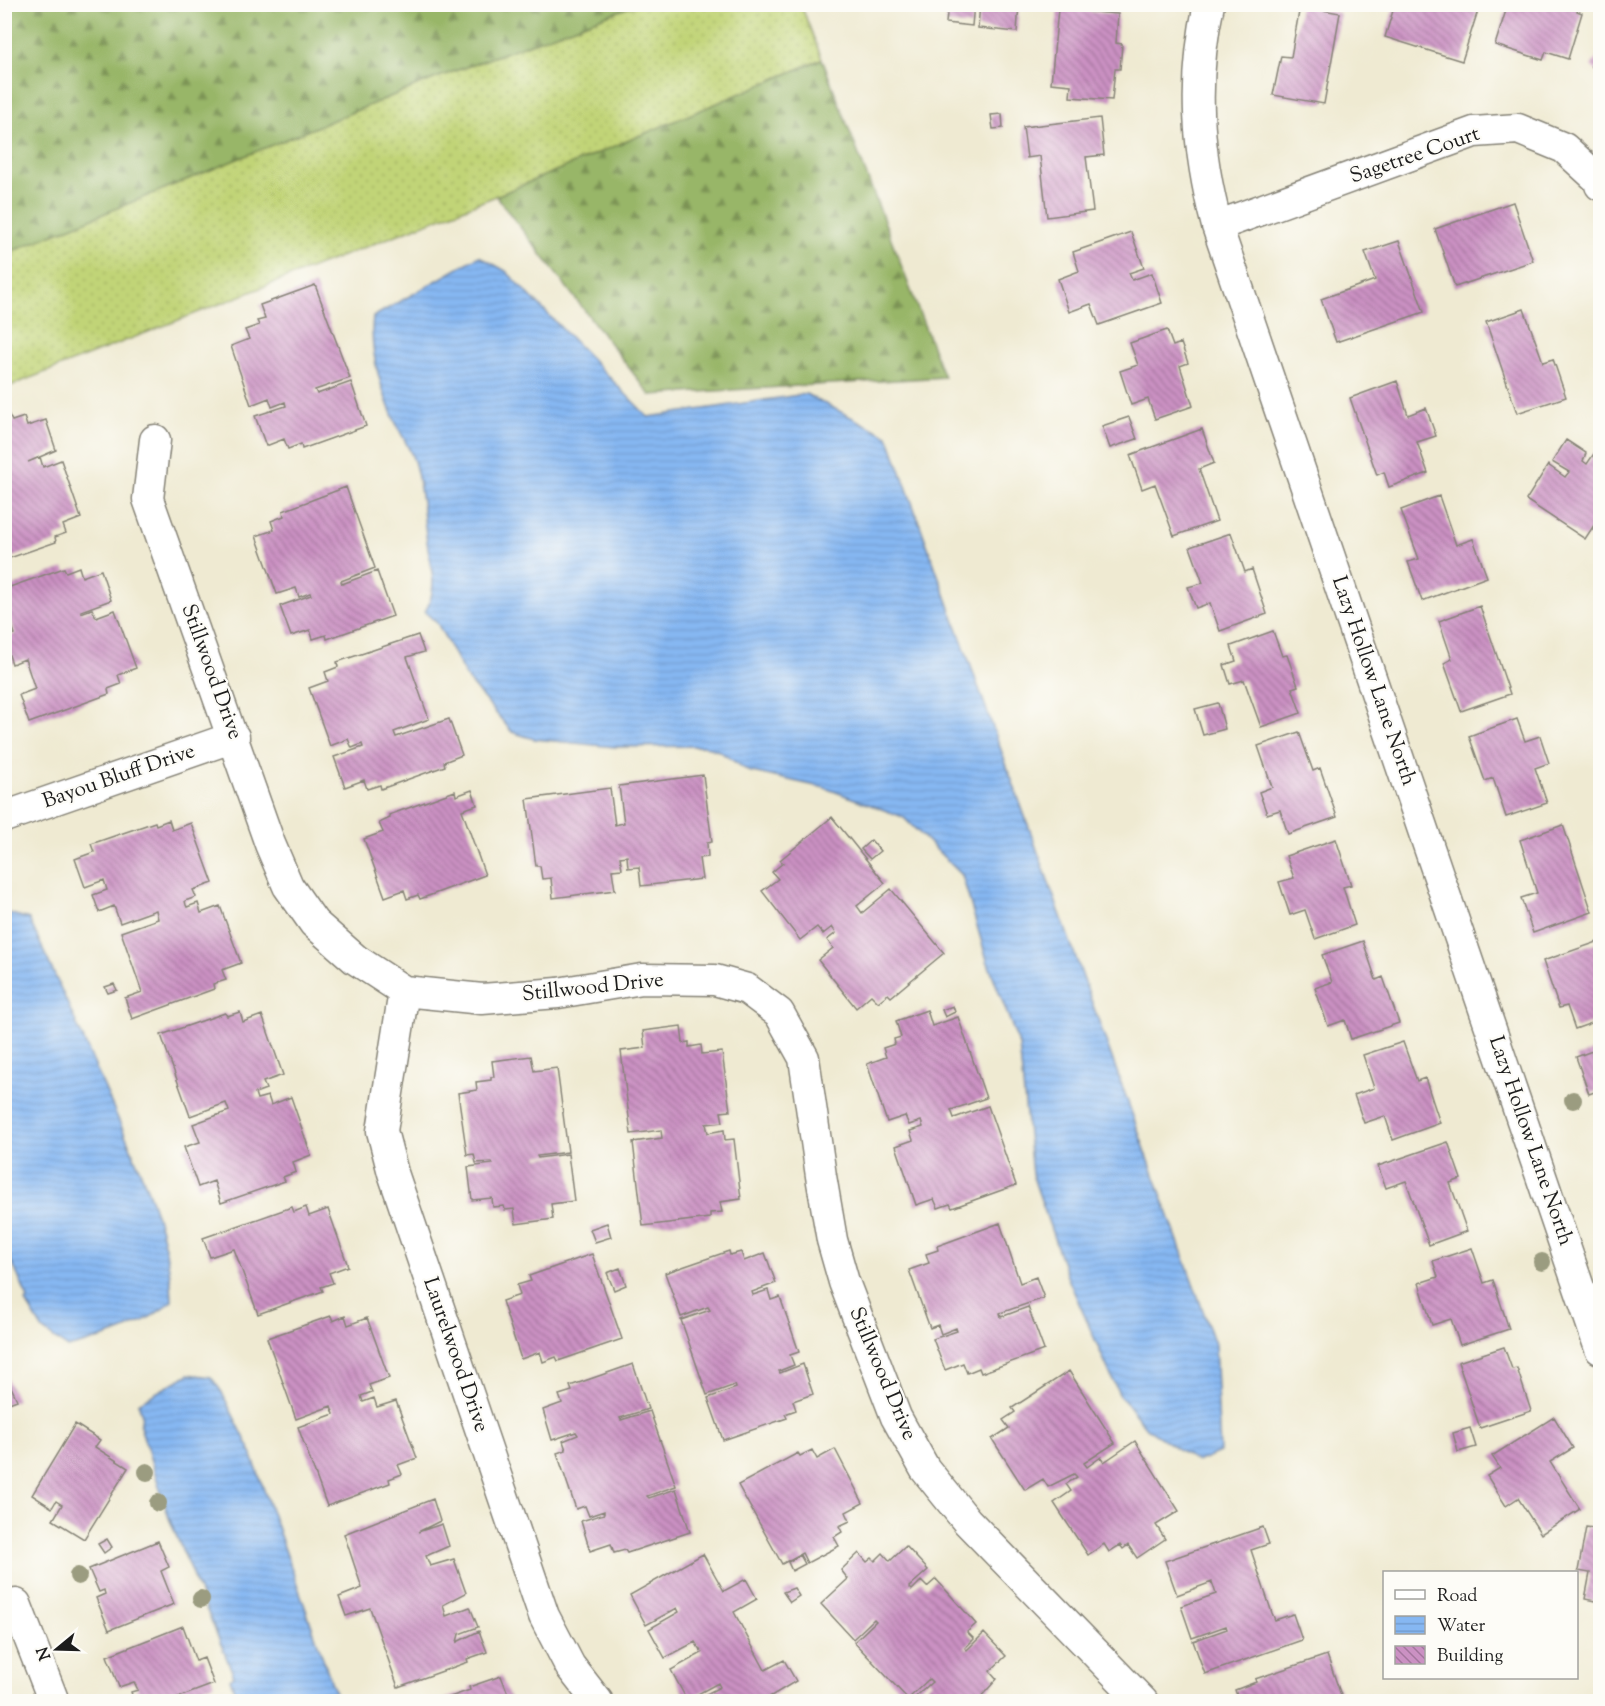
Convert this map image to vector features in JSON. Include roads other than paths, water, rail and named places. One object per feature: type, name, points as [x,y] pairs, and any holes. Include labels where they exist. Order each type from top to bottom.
[{"type":"street","name":"Lazy Hollow Lane North","points":[[1209,4],[1200,46],[1197,108],[1204,177],[1217,226],[1600,1349]]},
{"type":"street","name":"Sagetree Court","points":[[1217,226],[1474,132],[1518,129],[1564,148],[1599,180],[1600,185]]},
{"type":"street","name":"Stillwood Drive","points":[[155,440],[148,499],[270,844],[288,886],[314,923],[355,959],[404,991],[482,999],[558,993],[642,979],[715,980],[747,989],[779,1013],[804,1058],[832,1240],[844,1282],[896,1417],[925,1469],[967,1521],[1143,1701]]},
{"type":"street","name":"Bayou Bluff Drive","points":[[4,817],[234,737]]},
{"type":"street","name":"Laurelwood Drive","points":[[404,991],[382,1131],[393,1173],[544,1616],[570,1666],[598,1701]]},
{"type":"street","points":[[16,1604],[54,1701]]},
{"type":"water","points":[[479,256],[506,271],[648,417],[806,394],[888,436],[1215,1344],[1220,1452],[1197,1462],[1146,1428],[1119,1394],[1067,1276],[1032,1174],[1019,1045],[987,960],[962,875],[903,817],[825,788],[748,771],[719,751],[704,746],[615,747],[534,739],[512,732],[468,680],[437,623],[425,612],[432,594],[433,578],[419,481],[412,455],[394,419],[381,382],[374,356],[373,317]]},
{"type":"water","points":[[4,912],[29,919],[141,1172],[159,1222],[170,1274],[172,1301],[161,1310],[123,1331],[68,1348],[43,1330],[26,1302],[28,1299],[5,1246]]},
{"type":"water","points":[[189,1374],[211,1377],[221,1391],[249,1447],[338,1701],[238,1701],[230,1679],[234,1676],[169,1518],[140,1426],[142,1415],[138,1403]]}]
